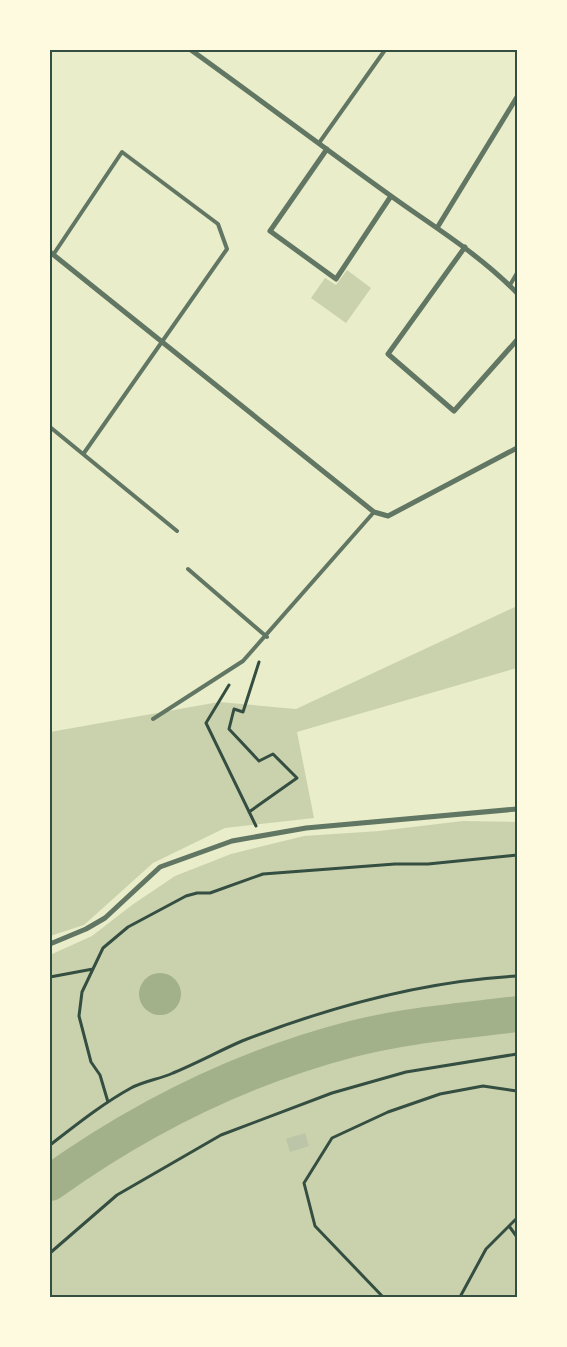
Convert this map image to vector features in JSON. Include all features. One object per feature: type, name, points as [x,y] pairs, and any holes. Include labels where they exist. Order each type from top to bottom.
[{"type":"street","points":[[191,50],[465,247],[517,292]]},
{"type":"street","points":[[437,228],[517,97]]},
{"type":"street","points":[[327,149],[270,231],[336,278],[392,196]]},
{"type":"street","points":[[465,247],[388,354],[454,411],[517,340]]},
{"type":"street","points":[[51,254],[374,512],[388,516],[517,448]]},
{"type":"street","points":[[50,944],[86,929],[105,918],[160,867],[232,840],[306,828],[517,809]]},
{"type":"lane","points":[[319,143],[385,50]]},
{"type":"lane","points":[[51,254],[122,152],[218,224],[227,249],[84,453]]},
{"type":"lane","points":[[510,285],[517,272]]},
{"type":"lane","points":[[50,427],[177,530]]},
{"type":"lane","points":[[153,719],[217,679],[251,653],[267,637],[374,512]]},
{"type":"lane","points":[[188,569],[267,637]]},
{"type":"path","points":[[249,812],[297,778],[273,754],[259,761],[229,729],[234,710],[243,712],[260,661],[251,653]]},
{"type":"path","points":[[229,684],[206,723],[261,836]]},
{"type":"path","points":[[108,1102],[100,1075],[91,1062],[79,1016],[82,992],[102,948],[122,931],[186,896],[197,893],[210,893],[263,874],[428,864],[517,855]]},
{"type":"path","points":[[50,977],[93,969]]},
{"type":"path","points":[[50,1145],[108,1102],[132,1087],[172,1074],[241,1042],[322,1012],[424,987],[478,978],[517,976]]},
{"type":"path","points":[[50,1253],[117,1195],[221,1136],[332,1093],[406,1072],[517,1054]]},
{"type":"path","points":[[383,1297],[315,1226],[304,1183],[332,1138],[388,1112],[440,1094],[483,1086],[517,1091]]},
{"type":"path","points":[[460,1297],[486,1249],[517,1218]]},
{"type":"path","points":[[509,1226],[517,1237]]},
{"type":"shaded area","points":[[347,270],[371,288],[346,323],[311,298],[325,278],[336,285]]},
{"type":"shaded area","points":[[517,606],[517,668],[297,732],[314,818],[225,828],[153,863],[84,925],[50,936],[50,732],[219,702],[296,709]]},
{"type":"shaded area","points":[[463,821],[517,822],[517,1297],[50,1297],[50,955],[92,936],[132,905],[175,876],[231,854],[304,836],[379,831]]},
{"type":"shaded area","points":[[160,973],[175,979],[181,994],[175,1009],[160,1015],[145,1009],[139,994],[145,979]]},
{"type":"building","points":[[305,1133],[309,1146],[290,1152],[286,1139]]},
{"type":"waterway","points":[[50,1183],[120,1137],[157,1116],[195,1097],[272,1064],[372,1034],[517,1014]]}]
